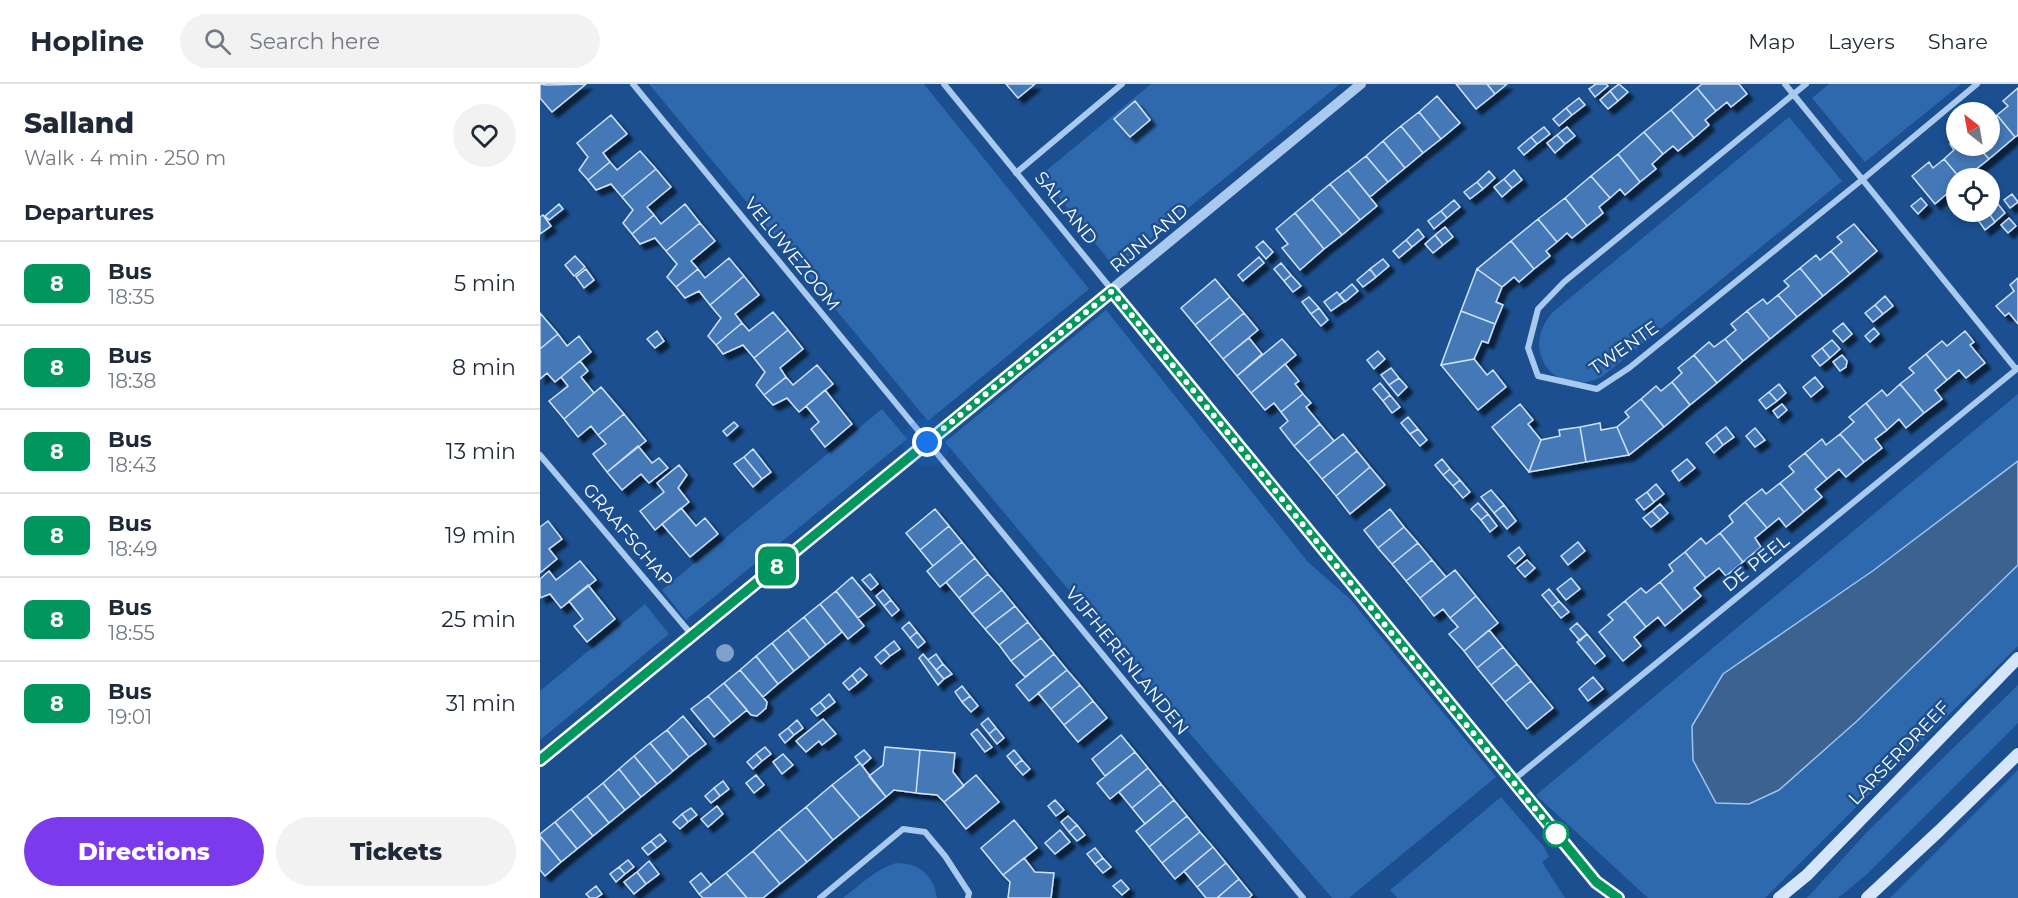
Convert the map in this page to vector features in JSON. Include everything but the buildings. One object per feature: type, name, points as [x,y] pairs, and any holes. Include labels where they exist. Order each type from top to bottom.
[{"type":"main road","name":"LARSERDREEF","points":[[1779,898],[1807,875],[2018,658]]},
{"type":"main road","points":[[1867,898],[2018,754]]},
{"type":"main road","name":"LARSERDREEF","points":[[1792,898],[1807,875]]},
{"type":"street","name":"VELUWEZOOM","points":[[633,84],[927,442]]},
{"type":"street","name":"SALLAND","points":[[944,84],[1596,882],[1604,898]]},
{"type":"street","points":[[1016,173],[1122,84]]},
{"type":"street","name":"RIJNLAND","points":[[540,760],[1361,84]]},
{"type":"street","points":[[1785,84],[1938,275],[2017,369]]},
{"type":"street","name":"TWENTE","points":[[1806,84],[1564,282],[1538,309],[1528,348],[1538,376],[1597,389],[1629,368],[1977,84]]},
{"type":"street","name":"DE PEEL","points":[[1512,781],[2017,369]]},
{"type":"street","name":"VIJFHERENLANDEN","points":[[927,442],[1303,898]]},
{"type":"street","name":"GRAAFSCHAP","points":[[540,455],[692,635]]},
{"type":"street","points":[[820,898],[903,829],[925,832],[945,856],[969,893],[968,898]]},
{"type":"street","name":"SALLAND","points":[[1596,882],[1618,898]]},
{"type":"shaded area","points":[[649,84],[924,84],[1089,289],[928,421]]},
{"type":"shaded area","points":[[1151,84],[1340,84],[1115,268],[1041,175]]},
{"type":"shaded area","points":[[1829,84],[1961,84],[1865,162],[1812,98]]},
{"type":"shaded area","points":[[1789,117],[1842,181],[1603,376],[1586,382],[1571,382],[1557,377],[1547,368],[1541,356],[1539,342],[1543,327],[1553,312]]},
{"type":"shaded area","points":[[1106,310],[1308,562],[1350,599],[1496,777],[1349,898],[1332,898],[1154,692],[945,442]]},
{"type":"shaded area","points":[[2018,394],[2018,461],[1874,570],[1749,804],[1779,790],[1857,721],[2018,565],[2018,646],[1765,898],[1648,898],[1536,795]]},
{"type":"shaded area","points":[[882,409],[907,439],[686,620],[662,590]]},
{"type":"shaded area","points":[[2018,461],[2018,565],[1857,721],[1779,790],[1749,804],[1716,803],[1693,760],[1692,726],[1723,674],[1874,570]]},
{"type":"shaded area","points":[[645,604],[669,634],[540,740],[540,691]]},
{"type":"shaded area","points":[[2018,685],[2018,723],[1866,875],[1838,898],[1807,898],[1867,832]]},
{"type":"shaded area","points":[[2018,770],[2018,898],[1890,898]]},
{"type":"shaded area","points":[[1501,797],[1544,847],[1549,857],[1542,862],[1565,898],[1397,898],[1390,890]]},
{"type":"shaded area","points":[[896,863],[912,865],[924,872],[933,883],[937,898],[843,898],[875,873]]},
{"type":"bus line","name":"8","points":[[540,760],[1112,291],[1596,882],[1618,898]]},
{"type":"route","points":[[927,442],[1112,291],[1559,838],[1556,834]]}]
